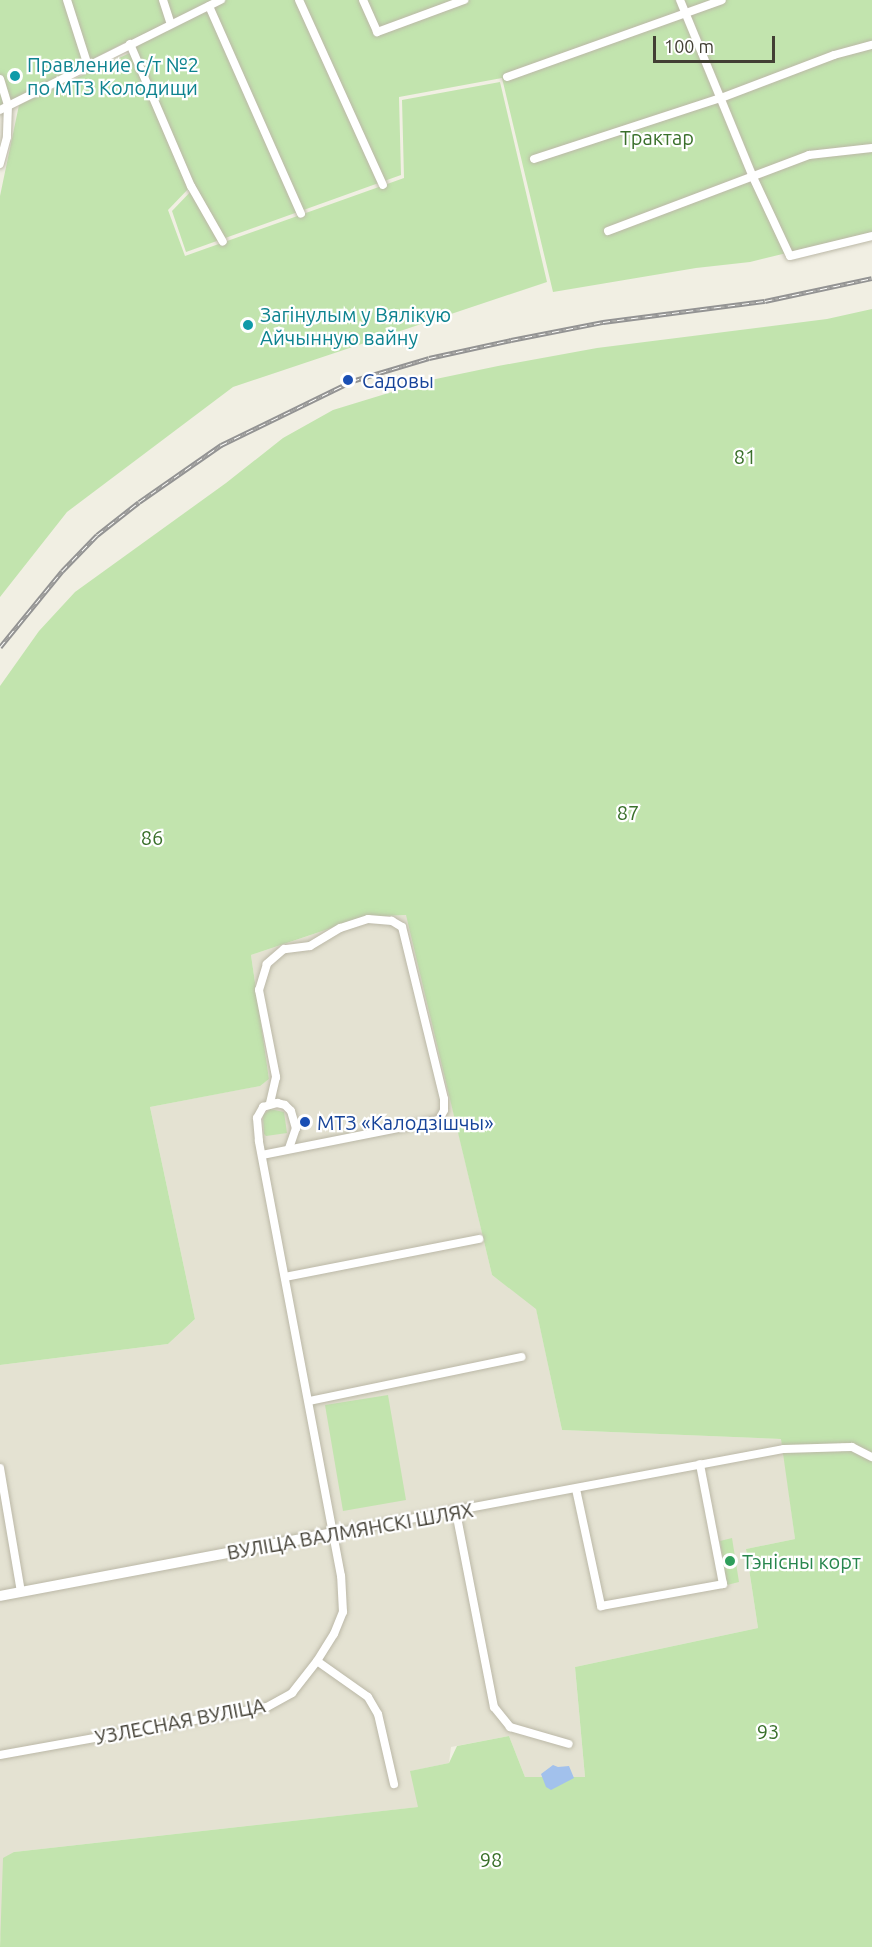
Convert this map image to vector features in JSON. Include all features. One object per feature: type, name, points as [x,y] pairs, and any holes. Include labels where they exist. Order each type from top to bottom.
[{"type":"street","points":[[67,0],[88,66]]},
{"type":"street","points":[[163,0],[171,24]]},
{"type":"street","points":[[4,108],[221,0]]},
{"type":"street","points":[[299,0],[383,185]]},
{"type":"street","points":[[363,0],[376,32],[464,0]]},
{"type":"street","points":[[680,0],[752,175],[790,256],[872,236]]},
{"type":"street","points":[[507,77],[722,0]]},
{"type":"street","points":[[209,6],[301,214]]},
{"type":"street","points":[[130,44],[191,186],[223,242]]},
{"type":"street","points":[[534,159],[721,98],[834,55],[872,45]]},
{"type":"street","points":[[0,80],[7,137],[0,164]]},
{"type":"street","points":[[608,231],[809,155],[872,148]]},
{"type":"street","points":[[270,1104],[276,1077],[259,990],[267,964],[284,949],[310,946],[340,928],[368,919],[392,921],[402,927],[444,1099],[444,1110],[440,1120],[262,1155],[257,1118],[258,1112],[270,1104],[285,1105],[295,1119],[295,1134],[289,1148]]},
{"type":"street","name":"УЗЛЕСНАЯ ВУЛІЦА","points":[[0,1755],[267,1707],[292,1693],[317,1661],[334,1634],[342,1612],[344,1596],[335,1533],[262,1155]]},
{"type":"street","points":[[285,1277],[478,1239]]},
{"type":"street","points":[[309,1401],[522,1357]]},
{"type":"street","name":"ВУЛІЦА ВАЛМЯНСКІ ШЛЯХ","points":[[0,1596],[456,1512],[746,1455],[823,1446],[852,1447],[872,1457]]},
{"type":"street","points":[[576,1489],[601,1606],[723,1584],[700,1464]]},
{"type":"street","points":[[0,1468],[21,1592]]},
{"type":"street","points":[[456,1512],[494,1707],[510,1727],[569,1744]]},
{"type":"street","points":[[317,1661],[368,1697],[378,1714],[394,1784]]},
{"type":"shaded area","points":[[407,915],[492,1275],[536,1308],[562,1430],[782,1439],[795,1539],[746,1549],[758,1628],[575,1667],[585,1777],[525,1777],[509,1736],[451,1747],[449,1763],[411,1771],[419,1807],[14,1852],[0,1940],[0,1365],[168,1344],[195,1319],[150,1107],[259,1086],[269,1079],[251,955],[364,917]]},
{"type":"green space","name":"Трактар","points":[[0,0],[872,0],[872,232],[750,262],[696,268],[553,292],[502,78],[399,97],[401,175],[186,252],[172,211],[195,187],[132,39],[0,106]]},
{"type":"green space","points":[[134,51],[191,186],[168,210],[185,256],[404,178],[402,100],[500,82],[547,282],[233,387],[67,512],[0,597],[0,196],[19,105]]},
{"type":"green space","points":[[872,309],[872,1947],[0,1947],[3,1858],[14,1852],[418,1807],[410,1771],[449,1763],[457,1746],[509,1736],[525,1777],[585,1777],[575,1667],[758,1628],[746,1549],[795,1539],[781,1439],[562,1430],[536,1309],[492,1275],[406,915],[364,917],[251,955],[269,1079],[260,1086],[150,1107],[195,1319],[168,1344],[0,1365],[0,686],[39,631],[75,592],[226,483],[283,438],[333,410],[431,380],[498,366],[597,348],[827,319]]},
{"type":"green space","points":[[270,1109],[284,1112],[287,1133],[266,1136],[264,1134],[263,1115]]},
{"type":"green space","points":[[388,1395],[406,1500],[343,1511],[325,1405]]},
{"type":"green space","name":"Тэнісны корт","points":[[732,1538],[739,1582],[727,1585],[720,1541]]},
{"type":"water","points":[[553,1765],[569,1766],[574,1778],[551,1790],[546,1787],[541,1774]]},
{"type":"railway","points":[[0,647],[62,571],[97,535],[139,502],[221,445],[352,381],[429,358],[511,340],[603,322],[765,301],[872,278]]},
{"type":"place","name":"Правление с/т №2 по МТЗ Колодищи","points":[[15,76]]},
{"type":"place","name":"Загінулым у Вялікую Айчынную вайну","points":[[248,325]]},
{"type":"place","name":"Садовы","points":[[348,380]]},
{"type":"place","name":"МТЗ «Калодзішчы»","points":[[305,1122]]},
{"type":"place","name":"Тэнісны корт","points":[[730,1561]]},
{"type":"park label","name":"81","points":[[745,456]]},
{"type":"park label","name":"87","points":[[628,812]]},
{"type":"park label","name":"86","points":[[152,837]]},
{"type":"park label","name":"93","points":[[768,1731]]},
{"type":"park label","name":"98","points":[[491,1859]]}]
